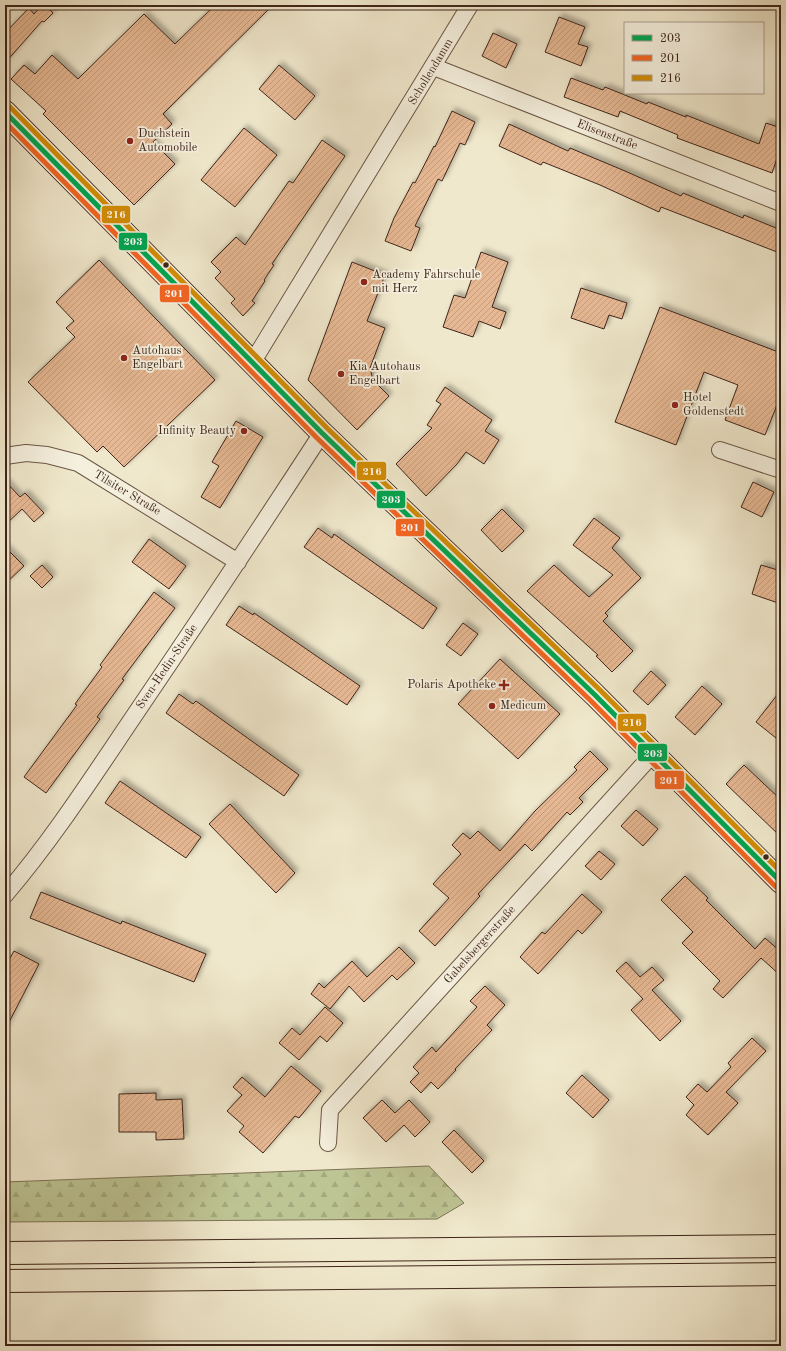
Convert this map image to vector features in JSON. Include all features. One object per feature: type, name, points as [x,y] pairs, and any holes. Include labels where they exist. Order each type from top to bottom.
[{"type":"highway","points":[[5,1253],[781,1246]]},
{"type":"highway","points":[[5,1281],[781,1274]]},
{"type":"main road","points":[[5,112],[322,433],[594,696],[781,882]]},
{"type":"street","name":"Schollendamm","points":[[252,363],[434,67],[470,5]]},
{"type":"street","name":"Elisenstraße","points":[[434,67],[781,203]]},
{"type":"street","name":"Sven-Hedin-Straße","points":[[5,895],[27,870],[96,772],[238,562],[322,433]]},
{"type":"street","points":[[720,450],[781,470]]},
{"type":"street","name":"Tilsiter Straße","points":[[5,456],[26,453],[47,455],[78,463],[238,562]]},
{"type":"street","name":"Gabelsbergerstraße","points":[[328,1143],[330,1110],[652,755]]},
{"type":"green space","points":[[429,1166],[464,1203],[437,1219],[5,1222],[5,1182]]},
{"type":"building","points":[[42,5],[45,5],[53,13],[44,22],[42,21],[5,63],[5,33],[29,8],[34,14]]},
{"type":"building","points":[[215,5],[273,5],[163,114],[172,124],[153,142],[175,164],[134,205],[43,114],[46,111],[11,79],[24,65],[35,74],[52,55],[78,79],[144,14],[175,44]]},
{"type":"building","points":[[559,17],[585,27],[578,44],[588,47],[581,66],[545,52]]},
{"type":"building","points":[[493,33],[517,44],[506,68],[482,56]]},
{"type":"building","points":[[279,65],[315,96],[295,120],[259,89]]},
{"type":"building","points":[[571,78],[603,90],[605,87],[647,104],[648,102],[686,117],[686,115],[759,144],[766,123],[781,128],[781,147],[772,173],[677,138],[678,135],[620,111],[618,117],[564,97]]},
{"type":"building","points":[[452,111],[475,122],[465,145],[460,143],[442,181],[438,179],[415,226],[420,228],[411,251],[385,241],[394,218],[413,182],[415,183],[434,146],[435,147]]},
{"type":"building","points":[[509,124],[568,151],[570,148],[681,196],[683,193],[743,218],[744,215],[781,230],[781,242],[777,252],[661,207],[659,212],[600,185],[543,162],[541,165],[499,146]]},
{"type":"building","points":[[244,128],[277,155],[235,207],[201,180]]},
{"type":"building","points":[[322,140],[345,156],[272,264],[274,265],[252,301],[255,303],[243,316],[231,303],[235,299],[215,278],[221,272],[211,262],[236,237],[245,245],[289,181],[293,183]]},
{"type":"building","points":[[481,252],[508,262],[492,307],[506,312],[500,329],[479,321],[473,337],[443,327],[454,295],[465,298]]},
{"type":"building","name":"Autohaus Engelbart","points":[[99,260],[215,380],[124,467],[103,446],[97,452],[28,382],[75,337],[66,328],[74,321],[56,302]]},
{"type":"building","name":"Kia Autohaus Engelbart","points":[[352,262],[385,275],[367,321],[385,328],[370,368],[373,380],[389,396],[357,430],[308,380]]},
{"type":"building","points":[[581,288],[627,303],[622,319],[609,315],[604,329],[571,318]]},
{"type":"building","points":[[660,307],[781,353],[781,395],[765,435],[725,420],[738,385],[704,372],[676,445],[615,422]]},
{"type":"building","points":[[445,387],[492,420],[485,431],[499,440],[484,464],[466,452],[457,464],[426,496],[396,464],[432,428],[427,425],[441,404],[436,401]]},
{"type":"building","points":[[236,421],[263,437],[220,508],[201,497],[219,466],[212,462]]},
{"type":"building","points":[[5,481],[20,497],[25,493],[44,513],[34,522],[22,509],[5,525]]},
{"type":"building","points":[[753,482],[774,492],[762,517],[741,507]]},
{"type":"building","points":[[502,509],[524,531],[502,552],[481,530]]},
{"type":"building","points":[[594,518],[620,538],[612,548],[641,578],[605,613],[608,616],[603,621],[633,651],[612,672],[596,656],[598,655],[527,591],[554,565],[589,597],[613,575],[573,545]]},
{"type":"building","points":[[318,528],[332,538],[334,534],[437,608],[423,629],[304,547]]},
{"type":"building","points":[[149,539],[186,566],[169,589],[132,562]]},
{"type":"building","points":[[5,547],[24,566],[5,584]]},
{"type":"building","points":[[42,565],[53,577],[42,588],[30,576]]},
{"type":"building","points":[[761,565],[781,571],[781,604],[752,594]]},
{"type":"building","points":[[154,592],[175,608],[122,679],[124,680],[97,717],[100,719],[46,793],[24,777],[77,705],[75,704],[102,667],[100,665]]},
{"type":"building","points":[[239,606],[253,615],[254,613],[360,686],[347,705],[226,625]]},
{"type":"building","points":[[463,623],[478,634],[461,656],[446,645]]},
{"type":"building","name":"Medicum","points":[[500,659],[560,714],[518,759],[458,704]]},
{"type":"building","points":[[651,671],[666,685],[648,705],[633,691]]},
{"type":"building","points":[[702,686],[722,704],[695,735],[675,717]]},
{"type":"building","points":[[781,690],[781,742],[756,722]]},
{"type":"building","points":[[179,694],[193,704],[196,701],[299,775],[284,796],[166,713]]},
{"type":"building","points":[[590,751],[608,769],[579,798],[583,802],[570,815],[567,812],[532,851],[525,844],[478,894],[480,896],[435,946],[419,931],[449,898],[433,884],[461,854],[452,845],[463,833],[470,839],[478,831],[500,851],[535,811],[577,770],[574,767]]},
{"type":"building","points":[[744,765],[781,800],[781,837],[726,784]]},
{"type":"building","points":[[120,781],[201,837],[186,858],[105,803]]},
{"type":"building","points":[[230,804],[295,873],[276,893],[209,824]]},
{"type":"building","points":[[636,810],[658,829],[643,846],[621,826]]},
{"type":"building","points":[[599,851],[615,864],[601,880],[585,866]]},
{"type":"building","points":[[685,876],[708,898],[706,900],[755,949],[765,938],[781,952],[781,976],[761,958],[723,998],[713,989],[720,981],[682,943],[693,932],[661,900]]},
{"type":"building","points":[[41,892],[121,924],[122,921],[206,954],[194,982],[30,918]]},
{"type":"building","points":[[582,894],[602,912],[582,934],[578,930],[538,974],[520,957],[542,932],[545,934]]},
{"type":"building","points":[[399,947],[415,963],[397,980],[392,975],[364,1002],[349,986],[330,1009],[311,994],[319,983],[324,988],[352,961],[367,977]]},
{"type":"building","points":[[14,951],[39,964],[5,1030],[5,967]]},
{"type":"building","points":[[626,962],[640,977],[652,967],[664,980],[652,990],[681,1021],[660,1041],[631,1010],[643,999],[616,971]]},
{"type":"building","points":[[485,986],[505,1005],[487,1025],[492,1030],[438,1089],[431,1082],[421,1093],[410,1082],[419,1073],[413,1067],[432,1047],[436,1052],[477,1007],[470,1001]]},
{"type":"building","points":[[325,1007],[343,1023],[327,1042],[320,1036],[299,1060],[279,1043],[292,1028],[300,1035]]},
{"type":"building","points":[[752,1038],[766,1051],[726,1092],[738,1103],[708,1135],[686,1115],[694,1105],[686,1097],[698,1084],[707,1092],[731,1067],[728,1063]]},
{"type":"building","points":[[291,1066],[321,1091],[299,1118],[295,1116],[263,1153],[239,1132],[244,1126],[227,1111],[242,1095],[233,1087],[242,1077],[265,1097]]},
{"type":"building","points":[[582,1075],[609,1100],[593,1118],[566,1093]]},
{"type":"building","points":[[156,1093],[156,1100],[182,1099],[184,1139],[156,1140],[156,1132],[119,1132],[119,1094]]},
{"type":"building","points":[[382,1100],[395,1113],[409,1100],[430,1122],[415,1137],[404,1125],[386,1142],[363,1118]]},
{"type":"building","points":[[454,1130],[484,1161],[472,1173],[442,1142]]},
{"type":"transit line","name":"216","points":[[10,107],[327,428],[600,690],[781,872]]},
{"type":"transit line","name":"203","points":[[5,112],[322,433],[595,695],[781,882]]},
{"type":"transit line","name":"201","points":[[5,122],[317,438],[590,700],[776,887]]},
{"type":"place","name":"Duchstein Automobile","points":[[130,141]]},
{"type":"place","name":"Academy Fahrschule mit Herz","points":[[364,282]]},
{"type":"place","name":"Autohaus Engelbart","points":[[124,358]]},
{"type":"place","name":"Kia Autohaus Engelbart","points":[[341,374]]},
{"type":"place","name":"Hotel Goldenstedt","points":[[675,405]]},
{"type":"place","name":"Infinity Beauty","points":[[244,431]]},
{"type":"place","name":"Polaris Apotheke","points":[[504,685]]},
{"type":"place","name":"Medicum","points":[[492,706]]}]
